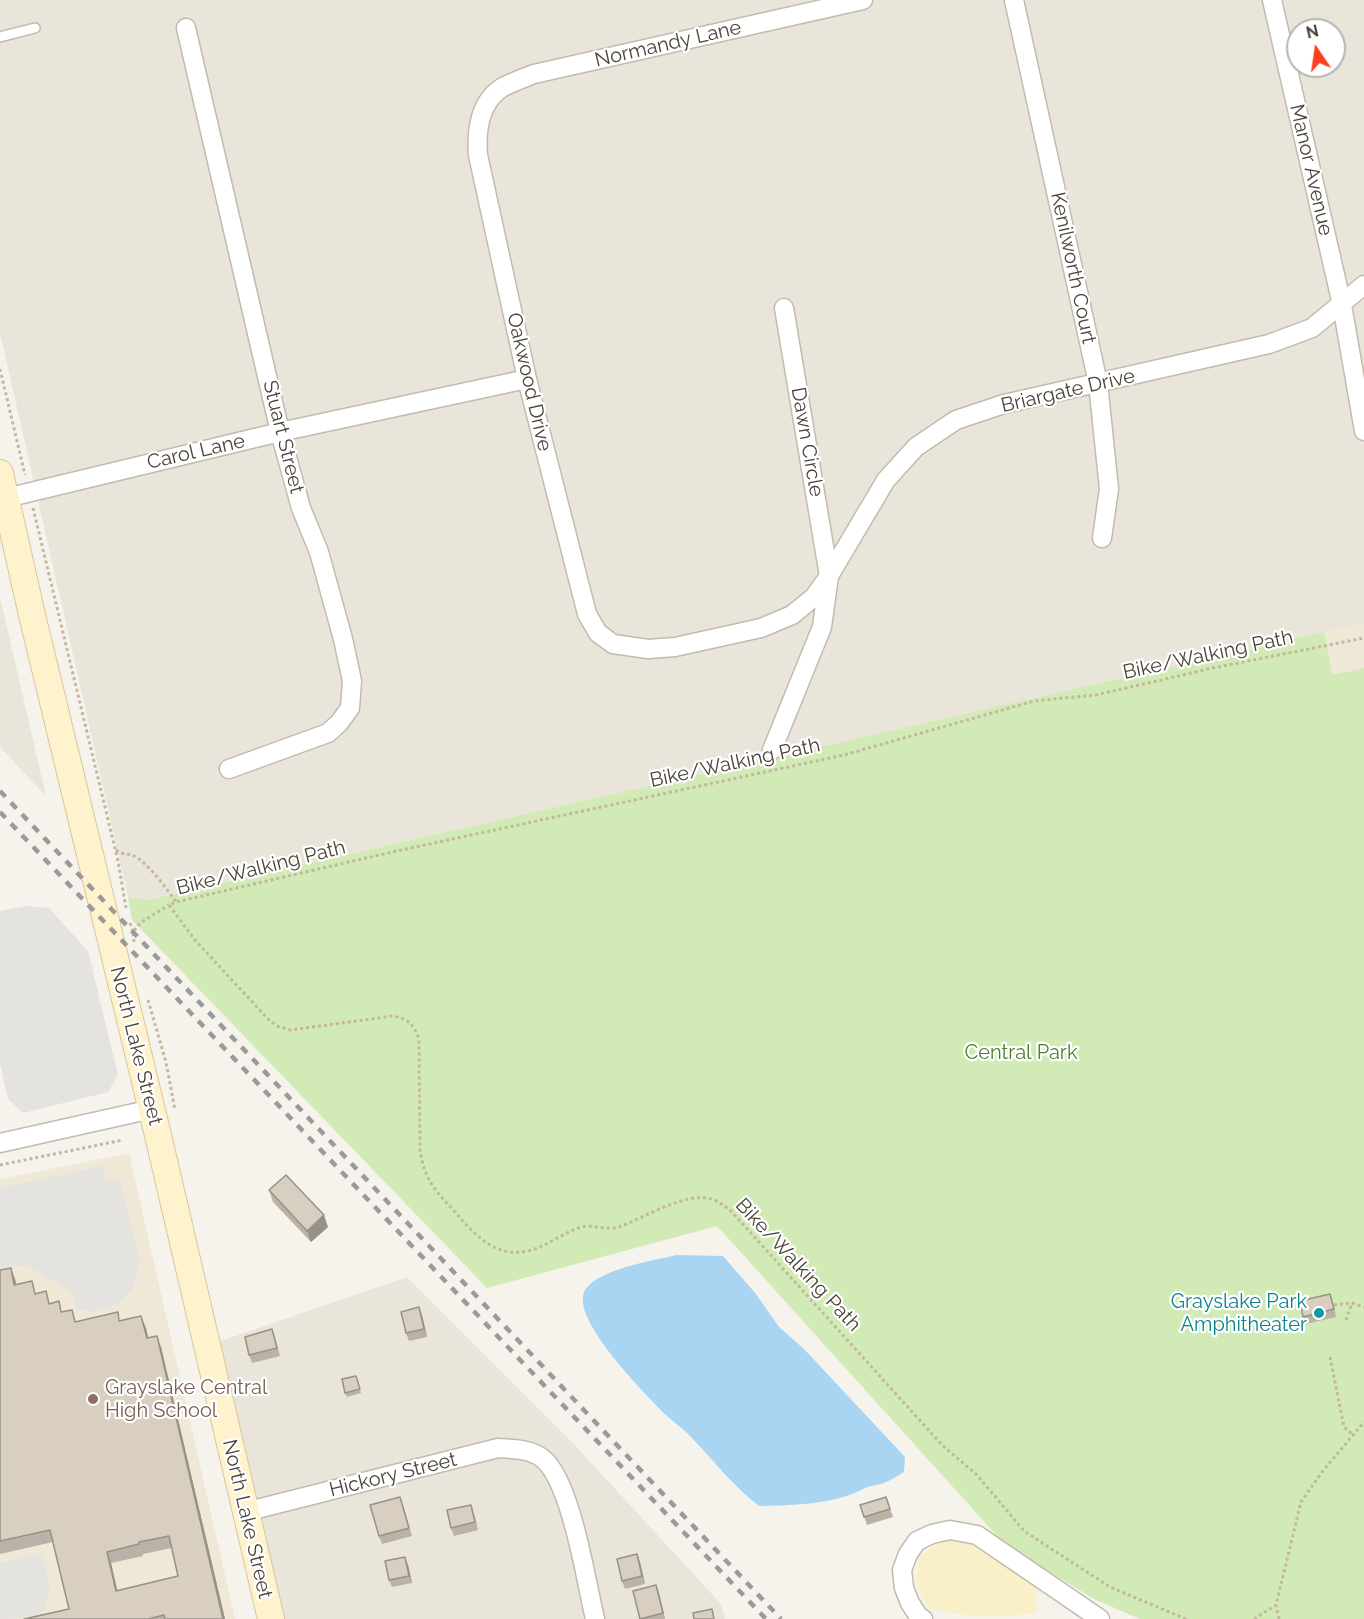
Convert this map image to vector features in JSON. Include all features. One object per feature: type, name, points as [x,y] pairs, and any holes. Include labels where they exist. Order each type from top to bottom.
[{"type":"street","name":"Normandy Lane","points":[[484,110],[502,88],[534,74],[863,0]]},
{"type":"street","name":"Kenilworth Court","points":[[1014,0],[1098,383],[1109,489],[1101,538]]},
{"type":"street","name":"Manor Avenue","points":[[1272,0],[1342,305],[1364,431]]},
{"type":"street","name":"Stuart Street","points":[[186,28],[280,432],[301,508],[319,552],[352,681],[350,708],[328,733],[229,769]]},
{"type":"street","name":"Oakwood Drive","points":[[484,110],[478,122],[476,138],[478,155],[527,379],[587,614],[598,633],[613,644]]},
{"type":"street","name":"Briargate Drive","points":[[613,644],[648,649],[675,647],[761,628],[792,615],[814,597],[829,576],[886,480],[916,447],[956,420],[1004,404],[1269,344],[1312,328],[1364,285]]},
{"type":"street","name":"Dawn Circle","points":[[784,308],[829,576]]},
{"type":"street","name":"Carol Lane","points":[[18,495],[280,432],[527,379]]},
{"type":"street","name":"North Lake Street","points":[[0,473],[18,495],[7,531],[164,1112],[245,1512],[271,1619]]},
{"type":"street","name":"Briargate Drive","points":[[772,750],[822,627],[829,576]]},
{"type":"street","points":[[0,1143],[164,1112]]},
{"type":"street","name":"Hickory Street","points":[[245,1512],[498,1448],[520,1449],[540,1456],[553,1468],[566,1494],[595,1619]]},
{"type":"street","points":[[923,1619],[919,1617],[910,1603],[904,1588],[902,1570],[908,1554],[917,1541],[932,1533],[950,1530],[977,1535],[1094,1619]]},
{"type":"lane","points":[[0,37],[36,28]]},
{"type":"path","points":[[0,369],[18,495],[118,861],[127,915],[135,944]]},
{"type":"path","name":"Bike/Walking Path","points":[[1186,1619],[1110,1587],[1024,1531],[976,1475],[942,1445],[737,1218],[714,1199],[698,1198],[678,1203],[643,1215],[618,1227],[580,1227],[526,1252],[493,1248],[472,1232],[430,1184],[422,1167],[419,1040],[416,1029],[403,1018],[393,1016],[290,1030],[277,1026],[195,940],[169,905],[404,849],[844,755],[1034,701],[1096,695],[1213,668],[1364,638]]},
{"type":"path","points":[[114,848],[142,862],[176,902]]},
{"type":"path","points":[[118,861],[123,854]]},
{"type":"path","points":[[133,933],[140,923],[169,905]]},
{"type":"path","points":[[148,998],[163,1051],[164,1112]]},
{"type":"path","points":[[0,1165],[123,1140]]},
{"type":"path","points":[[1346,1320],[1352,1303]]},
{"type":"path","points":[[1334,1305],[1352,1303],[1364,1307]]},
{"type":"path","points":[[1330,1357],[1344,1427],[1353,1435]]},
{"type":"path","points":[[1279,1619],[1276,1605],[1300,1502],[1364,1422]]},
{"type":"path","points":[[1254,1619],[1276,1605]]},
{"type":"shaded area","points":[[0,0],[1364,0],[1364,623],[148,900],[128,897],[0,333]]},
{"type":"shaded area","points":[[0,597],[46,796],[0,747]]},
{"type":"shaded area","points":[[1364,623],[1364,807],[1324,632]]},
{"type":"shaded area","points":[[26,906],[49,908],[88,951],[118,1075],[108,1092],[23,1113],[8,1099],[0,1064],[0,911]]},
{"type":"shaded area","name":"Grayslake Central High School","points":[[129,1153],[235,1619],[0,1619],[0,1179]]},
{"type":"shaded area","points":[[102,1166],[106,1181],[120,1179],[140,1264],[133,1288],[119,1303],[95,1312],[76,1309],[73,1293],[26,1265],[0,1269],[0,1188]]},
{"type":"shaded area","points":[[407,1277],[571,1441],[721,1604],[725,1619],[283,1619],[218,1342]]},
{"type":"shaded area","points":[[42,1554],[50,1585],[44,1610],[33,1618],[0,1619],[0,1563]]},
{"type":"green space","name":"Central Park","points":[[1324,632],[1333,675],[1364,668],[1364,1619],[1140,1619],[1096,1600],[1041,1567],[999,1538],[717,1226],[487,1288],[132,920],[128,897],[148,900]]},
{"type":"sand","points":[[953,1538],[984,1547],[1037,1584],[1036,1613],[982,1616],[928,1608],[915,1583],[919,1557],[935,1545]]},
{"type":"water","points":[[676,1255],[723,1256],[756,1294],[779,1327],[804,1349],[905,1457],[904,1472],[884,1483],[867,1487],[853,1494],[813,1503],[759,1506],[741,1490],[689,1435],[665,1414],[614,1358],[601,1341],[584,1309],[583,1296],[588,1287],[597,1279],[623,1268]]},
{"type":"building","points":[[286,1175],[324,1215],[307,1231],[269,1190]]},
{"type":"building","name":"Grayslake Central High School","points":[[11,1268],[14,1285],[32,1281],[35,1294],[46,1291],[49,1304],[59,1301],[61,1312],[72,1310],[75,1322],[118,1312],[119,1321],[141,1316],[147,1338],[157,1336],[223,1619],[165,1619],[164,1615],[148,1619],[24,1619],[69,1609],[50,1530],[0,1541],[0,1270]],"holes":[[[169,1536],[178,1576],[116,1591],[107,1552]]]},
{"type":"building","points":[[1330,1294],[1334,1309],[1303,1317],[1300,1301]]},
{"type":"building","points":[[419,1307],[424,1329],[406,1333],[401,1312]]},
{"type":"building","points":[[272,1329],[277,1348],[249,1355],[245,1337]]},
{"type":"building","points":[[356,1376],[360,1389],[345,1393],[342,1379]]},
{"type":"building","points":[[400,1497],[409,1528],[379,1536],[370,1505]]},
{"type":"building","points":[[886,1497],[890,1509],[864,1517],[860,1505]]},
{"type":"building","points":[[471,1505],[475,1522],[451,1528],[447,1510]]},
{"type":"building","points":[[637,1554],[642,1576],[622,1581],[617,1559]]},
{"type":"building","points":[[405,1557],[409,1576],[389,1580],[385,1561]]},
{"type":"building","points":[[656,1585],[663,1613],[640,1619],[633,1591]]},
{"type":"building","points":[[712,1609],[714,1619],[694,1619],[693,1613]]},
{"type":"railway","points":[[0,791],[781,1619]]},
{"type":"railway","points":[[0,812],[766,1619]]},
{"type":"place","name":"Grayslake Park Amphitheater","points":[[1319,1313]]},
{"type":"place","name":"Grayslake Central High School","points":[[93,1399]]}]
